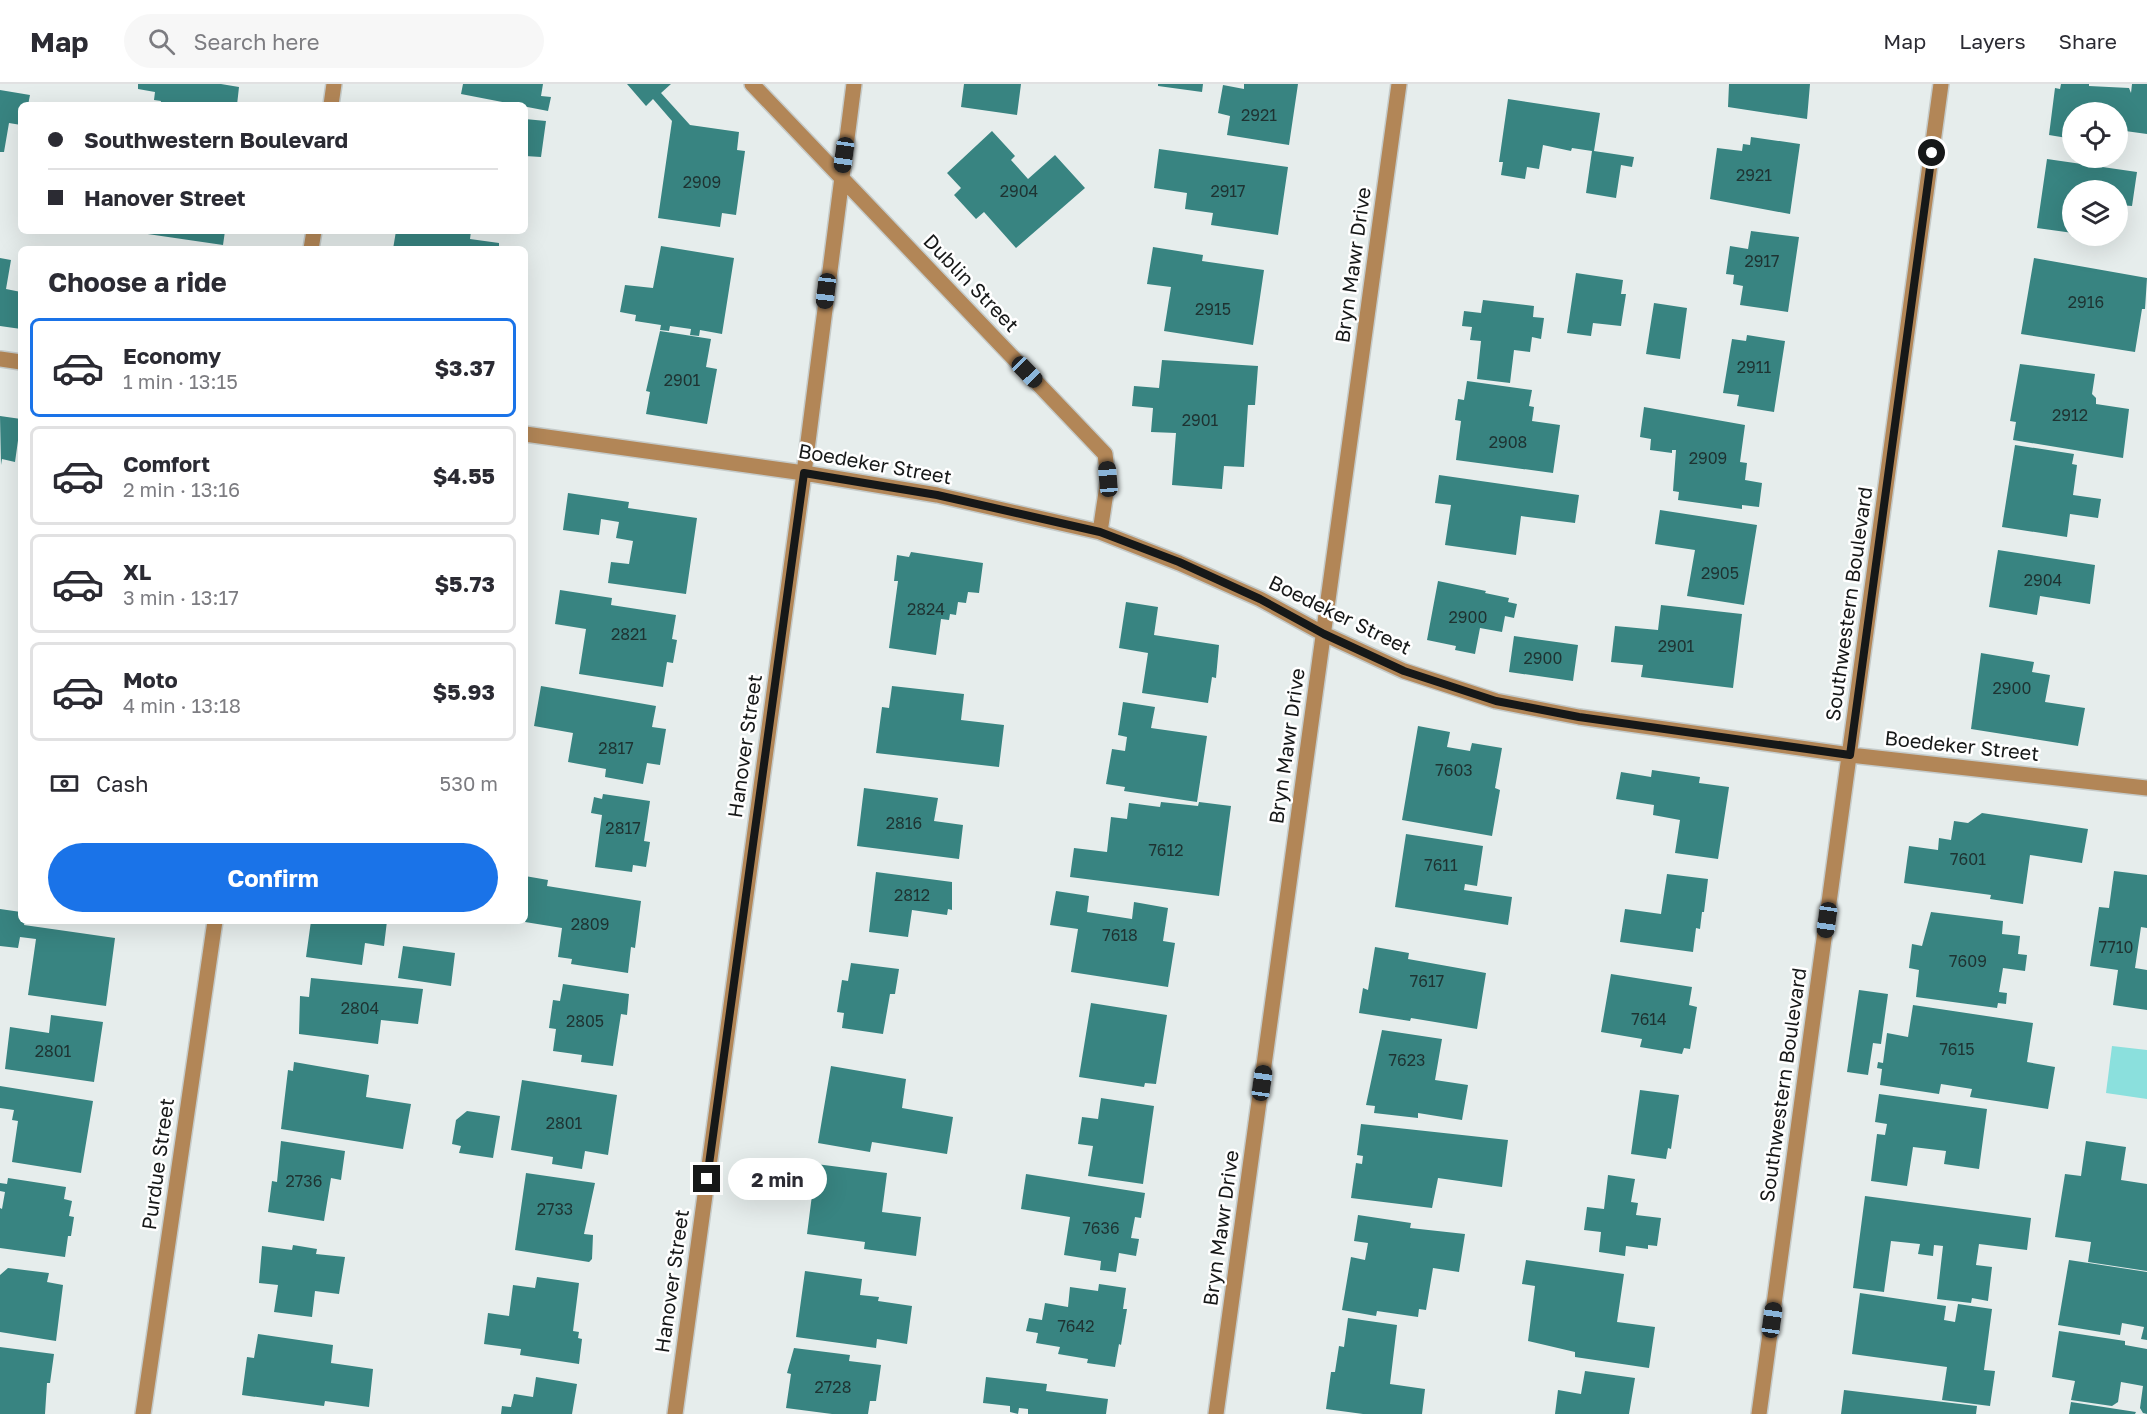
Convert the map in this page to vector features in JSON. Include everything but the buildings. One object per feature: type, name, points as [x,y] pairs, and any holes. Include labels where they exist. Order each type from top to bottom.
[{"type":"street","points":[[331,102],[334,84]]},
{"type":"street","name":"Dublin Street","points":[[752,84],[1105,454],[1108,479],[1100,532]]},
{"type":"street","name":"Hanover Street","points":[[675,1414],[804,473],[840,178],[854,84]]},
{"type":"street","name":"Bryn Mawr Drive","points":[[1216,1414],[1399,84]]},
{"type":"street","name":"Southwestern Boulevard","points":[[1759,1414],[1941,84]]},
{"type":"street","points":[[0,359],[18,362]]},
{"type":"street","name":"Boedeker Street","points":[[528,434],[804,473],[937,495],[1100,532],[1179,562],[1260,599],[1324,634],[1404,671],[1496,701],[1579,717],[1850,755],[2147,788]]},
{"type":"street","name":"Purdue Street","points":[[143,1414],[215,924]]},
{"type":"shaded area","points":[[2112,1046],[2147,1050],[2147,1099],[2106,1093]]},
{"type":"route","points":[[707,1179],[804,473],[937,495],[1100,532],[1179,562],[1260,599],[1324,634],[1404,671],[1496,701],[1579,717],[1850,755],[1932,153]]}]
